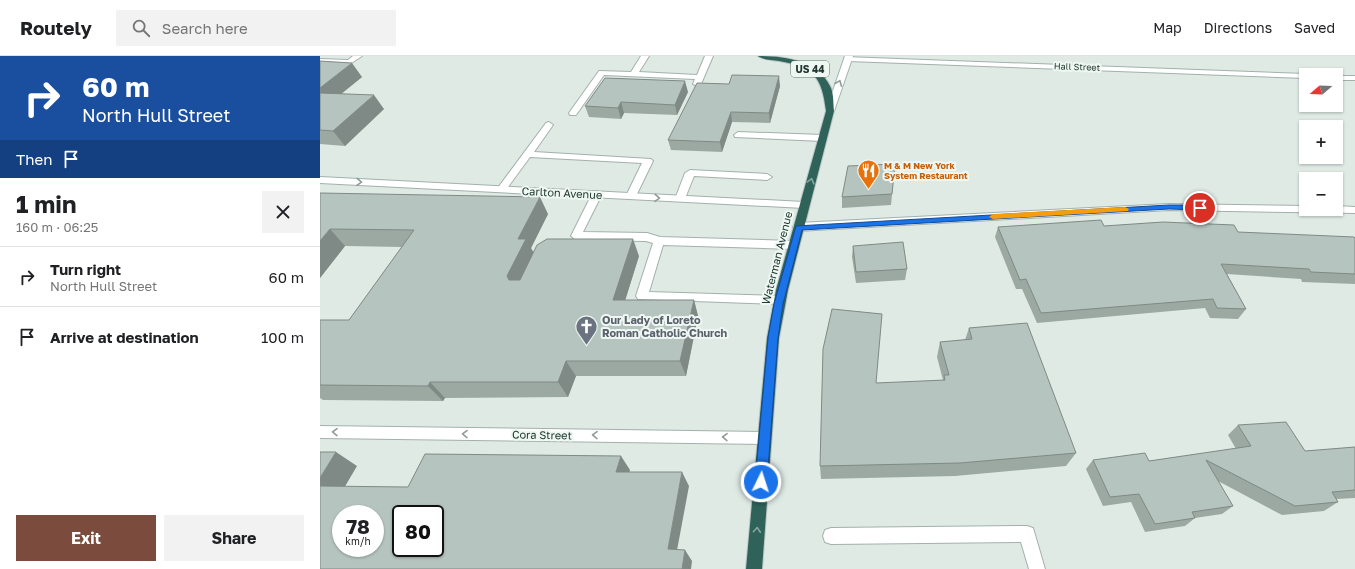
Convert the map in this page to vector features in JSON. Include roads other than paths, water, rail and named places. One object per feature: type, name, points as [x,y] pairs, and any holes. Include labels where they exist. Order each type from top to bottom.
[{"type":"highway","name":"US 44","points":[[762,56],[799,64],[816,73],[826,87],[830,111]]},
{"type":"highway","name":"Waterman Avenue","points":[[754,569],[773,338],[780,300],[798,227],[830,111]]},
{"type":"street","points":[[320,61],[350,62],[358,56]]},
{"type":"street","points":[[634,74],[645,56]]},
{"type":"street","points":[[694,91],[710,56]]},
{"type":"street","name":"Waterman Avenue","points":[[830,111],[849,57]]},
{"type":"street","name":"Hall Street","points":[[849,57],[1299,76]]},
{"type":"street","points":[[573,113],[602,73],[700,77]]},
{"type":"street","points":[[1343,78],[1355,78]]},
{"type":"street","points":[[502,189],[549,125]]},
{"type":"street","points":[[738,135],[822,138]]},
{"type":"street","points":[[527,154],[648,160],[631,196]]},
{"type":"street","points":[[680,199],[690,173],[767,177]]},
{"type":"street","name":"Carlton Avenue","points":[[320,180],[804,205]]},
{"type":"street","points":[[564,244],[576,236],[597,194]]},
{"type":"street","points":[[798,227],[1169,207],[1355,210]]},
{"type":"street","points":[[576,236],[647,238],[659,242],[794,245]]},
{"type":"street","points":[[659,242],[642,296],[780,300]]},
{"type":"street","name":"Cora Street","points":[[320,432],[764,438]]},
{"type":"street","points":[[831,536],[1027,534],[1037,569]]},
{"type":"place","name":"M & M New York System Restaurant","points":[[869,190]]},
{"type":"place","name":"Our Lady of Loreto Roman Catholic Church","points":[[587,346]]}]
